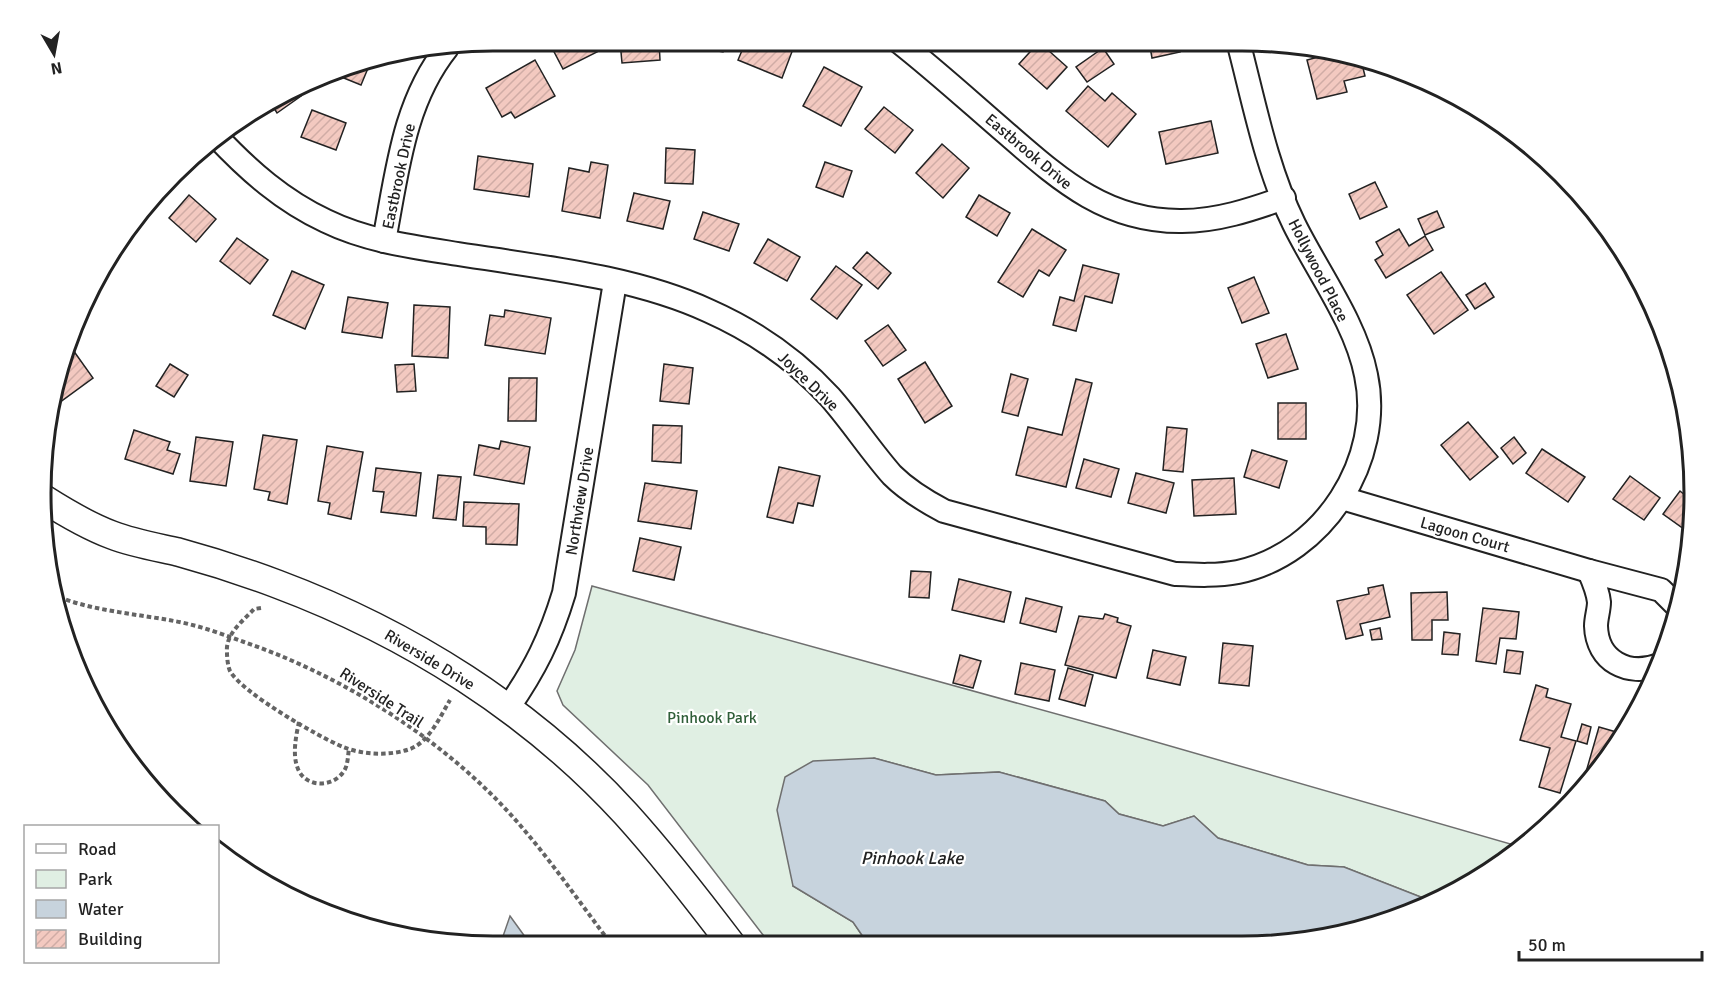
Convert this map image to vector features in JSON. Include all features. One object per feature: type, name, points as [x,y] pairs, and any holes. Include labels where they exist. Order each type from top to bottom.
[{"type":"street","name":"Eastbrook Drive","points":[[910,51],[1065,184],[1114,209],[1144,218],[1180,221],[1216,218],[1284,198]]},
{"type":"street","name":"Hollywood Place","points":[[1241,51],[1293,222],[1355,340],[1366,375],[1370,406],[1367,439],[1358,471],[1342,498]]},
{"type":"street","name":"Eastbrook Drive","points":[[384,241],[406,128],[419,93],[443,54]]},
{"type":"street","name":"Joyce Drive","points":[[223,143],[242,164],[280,195],[327,222],[384,241],[656,290],[709,311],[763,340],[790,359],[829,396],[893,476],[918,496],[944,511],[965,519],[1175,574],[1207,576],[1239,572],[1262,564],[1292,548],[1317,528],[1342,498]]},
{"type":"street","name":"Northview Drive","points":[[508,708],[536,667],[553,632],[564,593],[615,282]]},
{"type":"street","name":"Lagoon Court","points":[[1342,498],[1661,590],[1671,600]]},
{"type":"street","name":"Riverside Drive","points":[[51,503],[75,518],[113,535],[242,571],[341,610],[410,644],[508,708],[585,774],[625,813],[681,878],[725,936]]},
{"type":"street","points":[[1589,571],[1599,601],[1596,626],[1599,643],[1606,657],[1623,668],[1640,670],[1648,668]]},
{"type":"path","name":"Riverside Trail","points":[[64,598],[178,622],[228,637],[293,660],[341,683],[425,739],[490,792],[535,843],[605,936]]},
{"type":"path","points":[[270,611],[260,607],[254,609],[228,637],[226,652],[230,671],[244,686],[299,723],[349,748],[389,754],[412,748],[425,739],[456,692]]},
{"type":"path","points":[[440,694],[450,700]]},
{"type":"path","points":[[299,723],[296,738],[298,769],[308,781],[319,785],[333,780],[343,772],[349,748]]},
{"type":"green space","name":"Pinhook Park","points":[[592,586],[1111,729],[1512,844],[1463,877],[1421,897],[1344,867],[1308,865],[1218,838],[1194,816],[1163,826],[1119,814],[1105,801],[999,772],[936,775],[874,758],[793,886],[853,922],[863,936],[764,936],[648,785],[563,705],[557,691],[575,650]]},
{"type":"water","name":"Pinhook Lake","points":[[874,758],[936,775],[999,772],[1105,801],[1119,814],[1163,826],[1194,816],[1218,838],[1308,865],[1344,867],[1421,897],[1384,913],[1356,921],[1270,935],[863,936],[853,922],[793,886],[777,810],[785,777],[813,761]]},
{"type":"water","points":[[510,916],[524,936],[503,936]]},
{"type":"building","points":[[554,51],[597,52],[563,69]]},
{"type":"building","points":[[621,51],[660,51],[660,60],[622,63]]},
{"type":"building","points":[[742,51],[792,51],[782,78],[738,60]]},
{"type":"building","points":[[1031,51],[1049,51],[1067,67],[1047,89],[1019,64]]},
{"type":"building","points":[[1099,51],[1105,51],[1114,64],[1087,82],[1076,67]]},
{"type":"building","points":[[1151,51],[1180,52],[1152,58]]},
{"type":"building","points":[[1315,58],[1356,66],[1363,68],[1365,76],[1344,81],[1347,92],[1317,99],[1307,60]]},
{"type":"building","points":[[535,60],[555,96],[515,118],[511,112],[502,117],[486,88]]},
{"type":"building","points":[[824,67],[862,87],[841,126],[803,106]]},
{"type":"building","points":[[368,69],[361,85],[342,77]]},
{"type":"building","points":[[1088,86],[1105,101],[1112,93],[1136,114],[1108,147],[1066,111]]},
{"type":"building","points":[[301,96],[301,96],[277,113],[274,109]]},
{"type":"building","points":[[884,107],[913,130],[895,153],[865,129]]},
{"type":"building","points":[[312,110],[346,123],[336,150],[301,137]]},
{"type":"building","points":[[1211,121],[1218,153],[1166,164],[1159,132]]},
{"type":"building","points":[[942,144],[969,168],[943,198],[916,173]]},
{"type":"building","points":[[666,148],[695,150],[693,184],[665,183]]},
{"type":"building","points":[[478,156],[533,164],[529,197],[474,189]]},
{"type":"building","points":[[591,162],[608,165],[600,218],[562,211],[569,168],[589,172]]},
{"type":"building","points":[[825,162],[852,171],[843,197],[816,187]]},
{"type":"building","points":[[1375,182],[1387,207],[1360,219],[1349,194]]},
{"type":"building","points":[[634,193],[670,201],[663,229],[627,221]]},
{"type":"building","points":[[189,195],[216,219],[196,242],[169,218]]},
{"type":"building","points":[[979,195],[1010,213],[997,236],[966,217]]},
{"type":"building","points":[[1437,211],[1444,227],[1425,235],[1418,219]]},
{"type":"building","points":[[703,212],[739,224],[729,251],[694,239]]},
{"type":"building","points":[[1032,229],[1066,250],[1049,276],[1039,270],[1023,297],[998,282]]},
{"type":"building","points":[[1399,229],[1409,246],[1425,236],[1433,250],[1386,278],[1375,260],[1383,255],[1376,242]]},
{"type":"building","points":[[237,238],[268,260],[250,284],[220,261]]},
{"type":"building","points":[[768,239],[800,257],[787,281],[754,263]]},
{"type":"building","points":[[867,252],[891,273],[878,289],[853,268]]},
{"type":"building","points":[[1083,265],[1119,274],[1112,303],[1085,296],[1076,331],[1053,325],[1060,297],[1074,301]]},
{"type":"building","points":[[836,266],[862,285],[837,319],[811,299]]},
{"type":"building","points":[[292,271],[324,285],[305,329],[273,315]]},
{"type":"building","points":[[1441,272],[1468,310],[1434,334],[1407,295]]},
{"type":"building","points":[[1254,277],[1269,313],[1242,323],[1228,288]]},
{"type":"building","points":[[1485,283],[1494,297],[1475,309],[1466,295]]},
{"type":"building","points":[[348,297],[388,303],[382,338],[342,332]]},
{"type":"building","points":[[414,305],[450,307],[448,358],[412,356]]},
{"type":"building","points":[[505,310],[551,318],[545,354],[485,345],[490,315],[504,317]]},
{"type":"building","points":[[888,325],[906,350],[883,366],[865,341]]},
{"type":"building","points":[[1286,334],[1298,369],[1268,378],[1256,344]]},
{"type":"building","points":[[74,351],[93,378],[61,401]]},
{"type":"building","points":[[925,362],[952,406],[925,423],[898,379]]},
{"type":"building","points":[[170,364],[188,375],[174,397],[156,386]]},
{"type":"building","points":[[414,364],[416,391],[397,392],[395,365]]},
{"type":"building","points":[[664,364],[693,368],[689,404],[660,401]]},
{"type":"building","points":[[1011,374],[1028,379],[1018,416],[1002,412]]},
{"type":"building","points":[[509,378],[537,378],[536,421],[508,421]]},
{"type":"building","points":[[1076,379],[1092,383],[1066,487],[1016,475],[1028,427],[1062,435]]},
{"type":"building","points":[[1278,403],[1306,403],[1306,439],[1278,439]]},
{"type":"building","points":[[1468,422],[1498,457],[1470,480],[1441,445]]},
{"type":"building","points":[[653,425],[682,426],[681,463],[652,461]]},
{"type":"building","points":[[1167,427],[1187,429],[1183,472],[1163,470]]},
{"type":"building","points":[[134,430],[170,442],[167,450],[180,454],[173,474],[125,459]]},
{"type":"building","points":[[263,435],[297,440],[287,504],[268,500],[270,492],[254,489]]},
{"type":"building","points":[[196,437],[233,442],[226,486],[190,481]]},
{"type":"building","points":[[1514,437],[1526,453],[1513,464],[1501,448]]},
{"type":"building","points":[[501,441],[530,447],[524,484],[474,475],[479,445],[499,449]]},
{"type":"building","points":[[327,446],[363,452],[351,519],[328,514],[330,503],[318,501]]},
{"type":"building","points":[[1542,449],[1585,477],[1568,502],[1526,473]]},
{"type":"building","points":[[1252,450],[1287,461],[1279,488],[1244,477]]},
{"type":"building","points":[[1084,459],[1119,469],[1111,497],[1076,488]]},
{"type":"building","points":[[779,467],[820,476],[813,506],[798,503],[793,523],[767,517]]},
{"type":"building","points":[[376,468],[421,473],[416,516],[381,512],[384,492],[373,491]]},
{"type":"building","points":[[1136,473],[1174,483],[1166,513],[1128,503]]},
{"type":"building","points":[[438,475],[461,477],[456,520],[433,518]]},
{"type":"building","points":[[1630,476],[1660,498],[1644,520],[1613,499]]},
{"type":"building","points":[[1234,478],[1236,514],[1194,516],[1192,480]]},
{"type":"building","points":[[645,483],[697,491],[691,529],[638,521]]},
{"type":"building","points":[[1680,491],[1684,494],[1682,528],[1663,514]]},
{"type":"building","points":[[464,502],[519,504],[517,545],[486,544],[486,527],[463,526]]},
{"type":"building","points":[[640,538],[681,547],[674,580],[633,571]]},
{"type":"building","points":[[911,571],[931,572],[929,598],[909,597]]},
{"type":"building","points":[[959,579],[1011,592],[1004,622],[952,610]]},
{"type":"building","points":[[1383,585],[1390,617],[1360,624],[1363,635],[1346,639],[1337,601],[1369,594],[1368,588]]},
{"type":"building","points":[[1447,592],[1448,620],[1432,620],[1432,640],[1412,640],[1411,593]]},
{"type":"building","points":[[1026,598],[1062,607],[1056,632],[1020,623]]},
{"type":"building","points":[[1483,608],[1519,612],[1516,639],[1500,638],[1496,664],[1476,661]]},
{"type":"building","points":[[1105,614],[1118,618],[1117,622],[1131,626],[1116,678],[1065,665],[1079,616],[1103,619]]},
{"type":"building","points":[[1380,628],[1382,639],[1372,640],[1370,630]]},
{"type":"building","points":[[1444,632],[1460,634],[1458,655],[1442,654]]},
{"type":"building","points":[[1223,643],[1253,646],[1249,686],[1219,683]]},
{"type":"building","points":[[1153,650],[1186,657],[1180,685],[1147,678]]},
{"type":"building","points":[[1507,650],[1523,652],[1520,674],[1504,672]]},
{"type":"building","points":[[960,655],[981,661],[973,688],[953,683]]},
{"type":"building","points":[[1021,663],[1055,670],[1049,701],[1015,694]]},
{"type":"building","points":[[1068,668],[1093,675],[1085,706],[1059,699]]},
{"type":"building","points":[[1536,685],[1548,689],[1546,697],[1571,704],[1561,737],[1576,741],[1560,793],[1539,787],[1550,748],[1520,740]]},
{"type":"building","points":[[1582,724],[1591,727],[1587,744],[1577,741]]},
{"type":"building","points":[[1599,727],[1614,731],[1593,763],[1586,771]]}]
